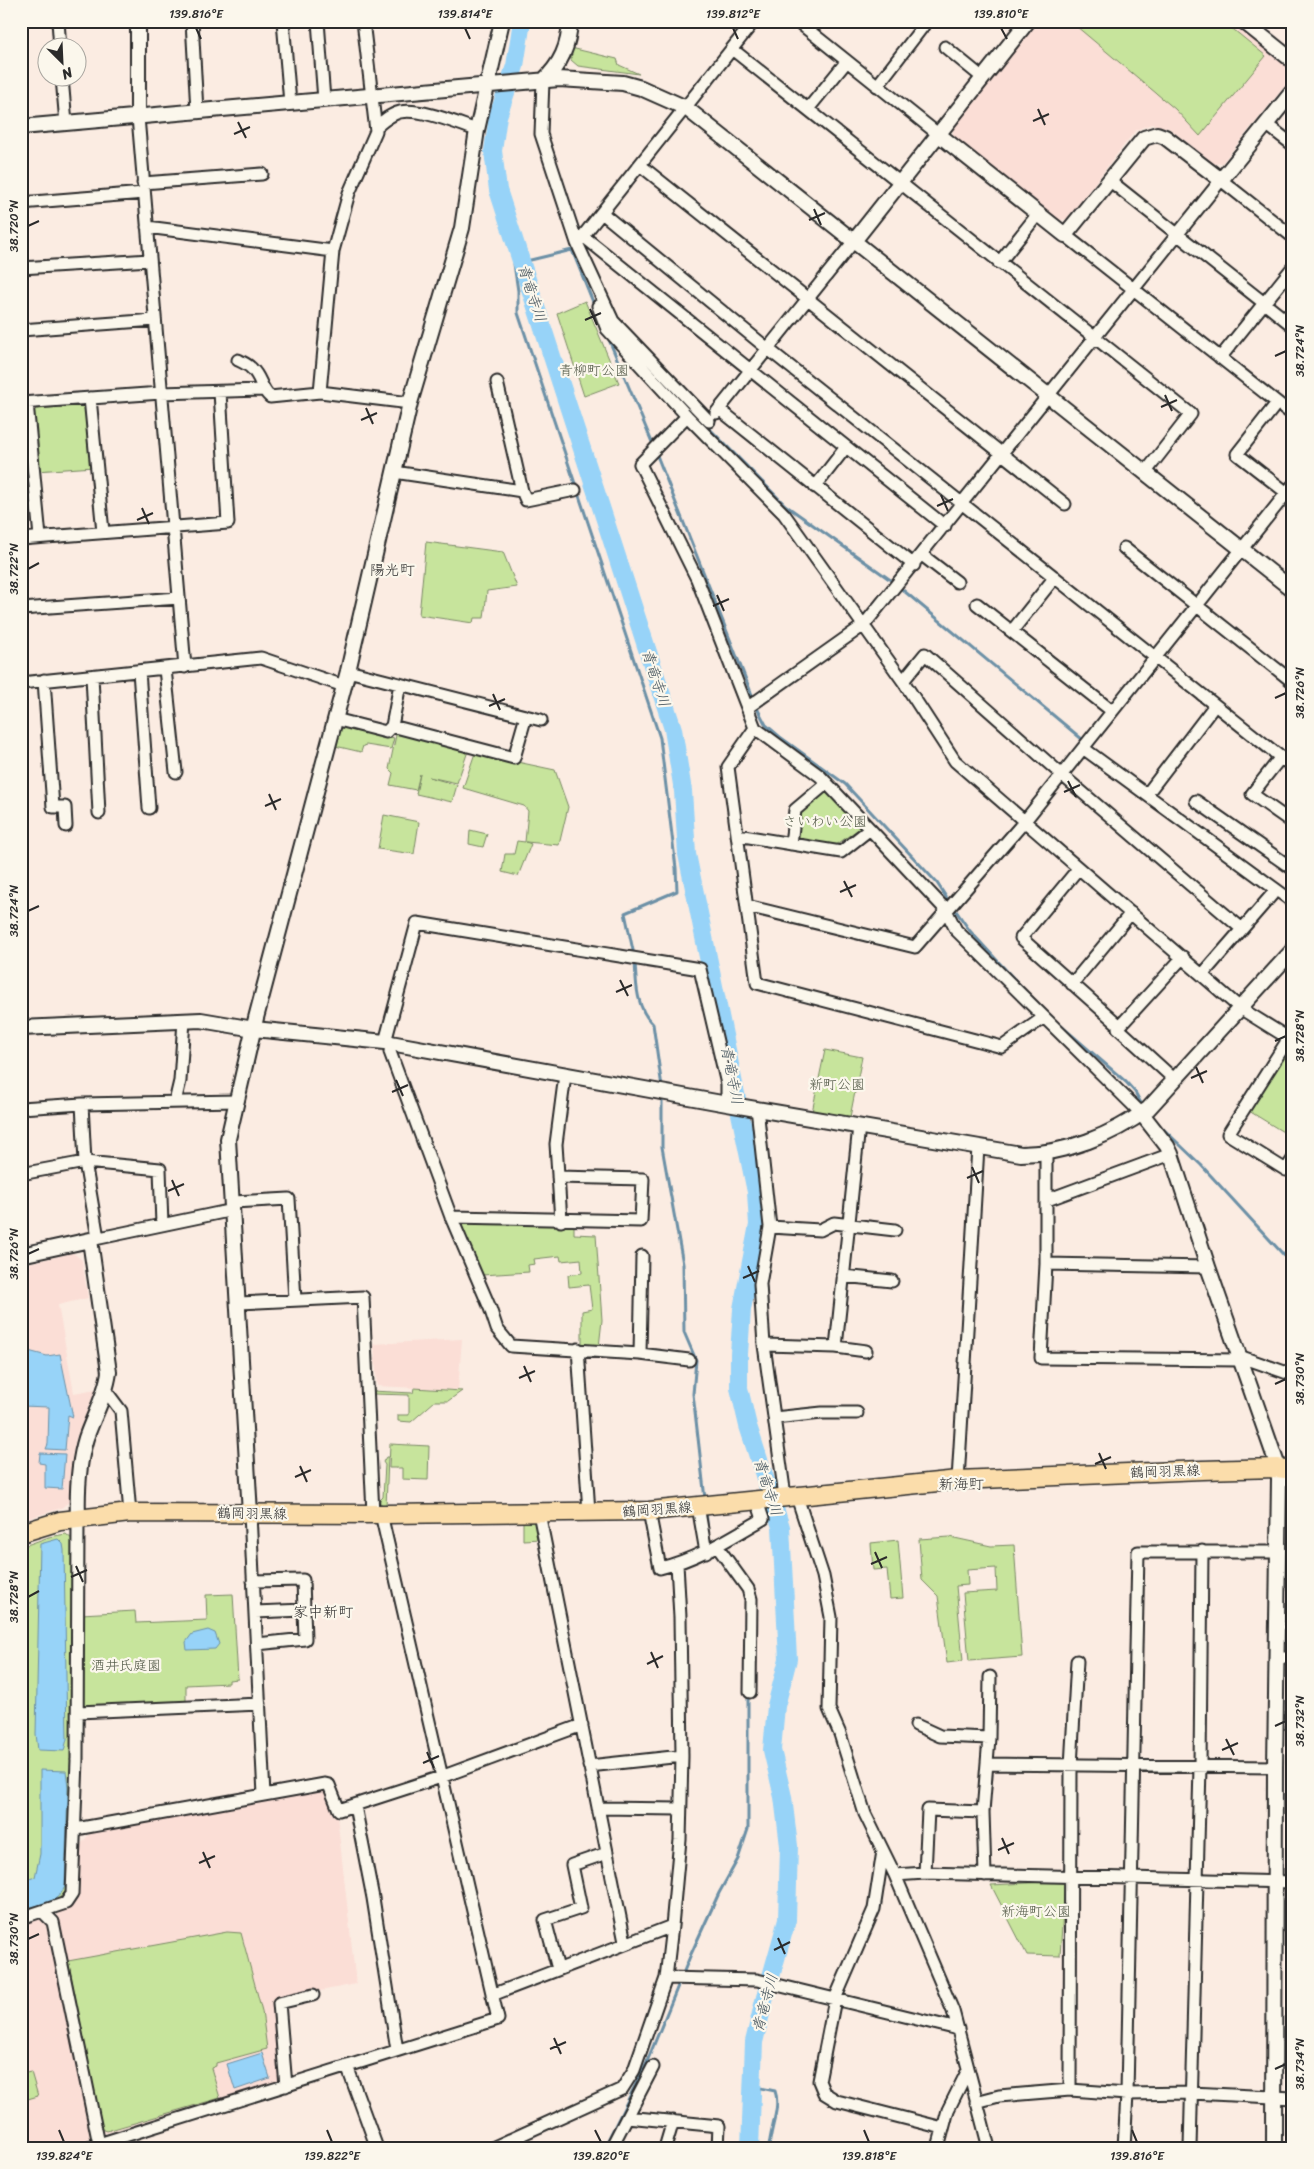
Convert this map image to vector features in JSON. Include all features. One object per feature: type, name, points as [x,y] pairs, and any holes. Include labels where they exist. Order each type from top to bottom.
[{"type":"main road","name":"鶴岡羽黒線","points":[[21,1533],[48,1524],[78,1518],[130,1513],[377,1514],[649,1511],[753,1501],[790,1493],[958,1480],[1285,1469]]},
{"type":"street","points":[[58,21],[59,38]]},
{"type":"street","points":[[138,21],[138,117],[185,667]]},
{"type":"street","points":[[192,21],[198,112]]},
{"type":"street","points":[[283,21],[290,104]]},
{"type":"street","points":[[318,21],[324,100]]},
{"type":"street","points":[[320,392],[333,251],[349,193],[365,161],[376,127],[363,21]]},
{"type":"street","points":[[264,1795],[254,1581],[228,1139],[254,1029],[348,671],[410,404],[462,228],[477,130],[502,21]]},
{"type":"street","points":[[570,21],[566,49],[561,61],[543,81],[541,134],[580,239],[613,320],[709,420]]},
{"type":"street","points":[[580,239],[754,21]]},
{"type":"street","points":[[797,21],[1293,415]]},
{"type":"street","points":[[877,86],[928,21]]},
{"type":"street","points":[[1243,21],[1293,60]]},
{"type":"street","points":[[702,430],[900,184],[1024,22]]},
{"type":"street","points":[[945,47],[983,78]]},
{"type":"street","points":[[732,49],[1191,414],[1145,472]]},
{"type":"street","points":[[808,109],[847,61]]},
{"type":"street","points":[[21,127],[543,81],[575,79],[623,83],[641,88],[686,108],[1293,590]]},
{"type":"street","points":[[63,88],[66,123]]},
{"type":"street","points":[[747,708],[864,625],[1293,91]]},
{"type":"street","points":[[376,127],[398,112],[407,112],[438,118],[477,130]]},
{"type":"street","points":[[1266,124],[1293,145]]},
{"type":"street","points":[[1066,235],[1144,138],[1157,134],[1171,140],[1293,237]]},
{"type":"street","points":[[640,165],[1065,504]]},
{"type":"street","points":[[21,203],[262,174]]},
{"type":"street","points":[[1109,180],[1293,326]]},
{"type":"street","points":[[602,213],[768,349],[1293,767]]},
{"type":"street","points":[[999,263],[1038,214]]},
{"type":"street","points":[[147,227],[333,251]]},
{"type":"street","points":[[580,239],[945,526]]},
{"type":"street","points":[[21,268],[150,260]]},
{"type":"street","points":[[1220,358],[1293,267]]},
{"type":"street","points":[[592,292],[607,328],[687,416],[784,514],[903,681],[955,761],[1240,1008],[1291,1039],[1228,1134],[1286,1170],[1293,1159]]},
{"type":"street","points":[[21,330],[155,320]]},
{"type":"street","points":[[238,360],[252,368],[262,390],[270,397],[320,392],[410,404]]},
{"type":"street","points":[[497,382],[522,491],[526,500],[575,490]]},
{"type":"street","points":[[40,537],[24,403],[161,393],[262,390]]},
{"type":"street","points":[[21,539],[228,522],[220,392]]},
{"type":"street","points":[[90,398],[103,532]]},
{"type":"street","points":[[747,906],[915,947],[1024,822],[1242,549],[1291,492],[1237,454],[1277,403]]},
{"type":"street","points":[[719,409],[914,565]]},
{"type":"street","points":[[687,416],[640,464],[698,579],[755,728],[827,782],[946,910],[956,930],[1042,1018],[1142,1114],[1167,1146],[1240,1358],[1285,1469],[1280,1478],[1278,1552],[1274,1881],[1274,2148]]},
{"type":"street","points":[[815,487],[846,447]]},
{"type":"street","points":[[394,472],[522,491]]},
{"type":"street","points":[[1124,548],[1293,682]]},
{"type":"street","points":[[922,555],[957,582]]},
{"type":"street","points":[[1012,631],[1055,577]]},
{"type":"street","points":[[21,609],[179,598]]},
{"type":"street","points":[[977,604],[1112,711]]},
{"type":"street","points":[[903,681],[925,654],[1062,775],[1242,929]]},
{"type":"street","points":[[21,683],[261,658],[344,686]]},
{"type":"street","points":[[166,668],[176,772]]},
{"type":"street","points":[[139,671],[149,808]]},
{"type":"street","points":[[348,671],[541,720]]},
{"type":"street","points":[[92,676],[99,813]]},
{"type":"street","points":[[44,680],[53,807],[65,807],[66,826]]},
{"type":"street","points":[[335,720],[386,732],[392,726],[400,684]]},
{"type":"street","points":[[1147,794],[1215,705]]},
{"type":"street","points":[[392,726],[514,758],[526,716]]},
{"type":"street","points":[[755,728],[728,767],[757,983],[1002,1046],[1042,1018]]},
{"type":"street","points":[[1083,748],[1293,902]]},
{"type":"street","points":[[1281,758],[1252,794],[1293,823]]},
{"type":"street","points":[[790,844],[795,810],[827,782]]},
{"type":"street","points":[[1196,801],[1293,869]]},
{"type":"street","points":[[738,836],[840,852],[870,829]]},
{"type":"street","points":[[1078,869],[1021,938],[1120,1026],[1118,1028],[1175,1080]]},
{"type":"street","points":[[1203,974],[1276,890]]},
{"type":"street","points":[[1072,984],[1132,913]]},
{"type":"street","points":[[689,1360],[640,1354],[511,1346],[497,1329],[490,1308],[450,1217],[388,1042],[417,923],[700,969],[727,1084],[727,1104]]},
{"type":"street","points":[[21,1028],[184,1020],[218,1022],[254,1029],[388,1042],[727,1104],[978,1147],[1021,1154],[1046,1153],[1074,1146],[1112,1131],[1128,1124],[1142,1114],[1156,1102],[1293,950]]},
{"type":"street","points":[[1120,1026],[1183,957]]},
{"type":"street","points":[[175,1102],[180,1081],[184,1020]]},
{"type":"street","points":[[561,1221],[556,1144],[565,1075]]},
{"type":"street","points":[[21,1108],[82,1104],[237,1101]]},
{"type":"street","points":[[21,1918],[66,1903],[72,1894],[76,1829],[78,1712],[78,1476],[81,1457],[91,1423],[106,1391],[109,1372],[85,1162],[82,1104]]},
{"type":"street","points":[[757,1108],[770,1227],[760,1284],[764,1345],[774,1418],[790,1493],[823,1576],[830,1617],[829,1709],[840,1734],[865,1814],[895,1875],[954,2011],[989,2148]]},
{"type":"street","points":[[836,1347],[859,1126]]},
{"type":"street","points":[[958,1480],[978,1147]]},
{"type":"street","points":[[1046,1153],[1046,1264],[1041,1358],[1240,1358],[1293,1375]]},
{"type":"street","points":[[1047,1200],[1171,1154]]},
{"type":"street","points":[[21,1174],[85,1162],[160,1169],[162,1225]]},
{"type":"street","points":[[450,1217],[561,1221],[641,1221],[643,1179],[558,1178]]},
{"type":"street","points":[[21,1255],[162,1225],[233,1206],[289,1199],[295,1300]]},
{"type":"street","points":[[770,1227],[820,1230],[834,1223],[895,1230]]},
{"type":"street","points":[[640,1354],[642,1256]]},
{"type":"street","points":[[1046,1264],[1208,1267]]},
{"type":"street","points":[[843,1276],[892,1281]]},
{"type":"street","points":[[86,2148],[102,2146],[498,2019],[377,1514],[363,1296],[238,1302]]},
{"type":"street","points":[[764,1345],[836,1347],[866,1351]]},
{"type":"street","points":[[578,1350],[589,1512]]},
{"type":"street","points":[[106,1391],[121,1411],[130,1513]]},
{"type":"street","points":[[774,1418],[822,1413],[857,1413]]},
{"type":"street","points":[[649,1511],[660,1568],[677,1564],[706,1552],[763,1519],[753,1501]]},
{"type":"street","points":[[698,1506],[706,1552]]},
{"type":"street","points":[[538,1513],[625,1942]]},
{"type":"street","points":[[717,1546],[748,1589],[751,1599],[750,1692]]},
{"type":"street","points":[[1190,2148],[1200,1767],[1202,1551]]},
{"type":"street","points":[[1124,2148],[1127,2094],[1132,1767],[1138,1552],[1278,1552]]},
{"type":"street","points":[[492,2148],[510,2144],[622,2089],[634,2070],[666,1978],[672,1926],[682,1756],[680,1618],[677,1564]]},
{"type":"street","points":[[254,1581],[303,1580],[305,1639],[257,1644]]},
{"type":"street","points":[[255,1612],[304,1610]]},
{"type":"street","points":[[1277,1658],[1293,1658]]},
{"type":"street","points":[[1070,2090],[1072,1877],[1070,1766],[1077,1660]]},
{"type":"street","points":[[985,1875],[983,1812],[989,1738],[990,1677]]},
{"type":"street","points":[[78,1712],[260,1704]]},
{"type":"street","points":[[76,1829],[325,1784],[329,1786],[339,1810],[441,1777],[582,1725]]},
{"type":"street","points":[[916,1725],[940,1736],[989,1738]]},
{"type":"street","points":[[589,1766],[682,1756]]},
{"type":"street","points":[[987,1764],[1275,1767]]},
{"type":"street","points":[[355,1806],[373,1898],[397,2050]]},
{"type":"street","points":[[598,1808],[680,1809]]},
{"type":"street","points":[[925,1873],[928,1810],[983,1812]]},
{"type":"street","points":[[558,1969],[545,1920],[581,1908],[572,1865],[607,1852]]},
{"type":"street","points":[[883,1852],[874,1909],[835,1999],[819,2081],[824,2093],[837,2101],[943,2128]]},
{"type":"street","points":[[895,1875],[925,1873],[1293,1882]]},
{"type":"street","points":[[43,1912],[54,1922],[102,2146]]},
{"type":"street","points":[[492,1996],[625,1942],[672,1926]]},
{"type":"street","points":[[666,1978],[757,1980],[958,2029]]},
{"type":"street","points":[[286,2086],[279,2003],[314,1995]]},
{"type":"street","points":[[347,2066],[377,2148]]},
{"type":"street","points":[[611,2148],[652,2067]]},
{"type":"street","points":[[938,2148],[948,2110],[968,2070]]},
{"type":"street","points":[[622,2089],[634,2102]]},
{"type":"street","points":[[976,2102],[999,2096],[1070,2090],[1127,2094],[1191,2094],[1293,2098]]},
{"type":"street","points":[[627,2117],[719,2126],[718,2148]]},
{"type":"street","points":[[665,2148],[673,2121]]},
{"type":"shaded area","points":[[1038,21],[1231,21],[1291,69],[1292,77],[1222,163],[1214,164],[1169,128],[1152,124],[1143,127],[1135,131],[1067,219],[1059,220],[953,136],[953,129]]},
{"type":"shaded area","points":[[73,1253],[82,1260],[88,1298],[58,1305],[74,1393],[96,1389],[76,1438],[72,1456],[70,1501],[61,1508],[21,1521],[21,1265]]},
{"type":"shaded area","points":[[462,1339],[458,1390],[377,1386],[374,1344]]},
{"type":"shaded area","points":[[327,1789],[337,1815],[356,1984],[274,2000],[282,2081],[106,2133],[100,2130],[57,1918],[58,1910],[73,1905],[79,1897],[77,1849],[91,1832]]},
{"type":"shaded area","points":[[41,1917],[48,1924],[92,2136],[86,2140],[59,2148],[21,2148],[21,1923]]},
{"type":"green space","points":[[1070,21],[1223,21],[1266,56],[1200,136],[1175,109]]},
{"type":"green space","points":[[571,48],[617,59],[619,65],[639,74],[578,66],[571,60]]},
{"type":"green space","name":"青柳町公園","points":[[585,301],[619,383],[584,396],[557,313]]},
{"type":"green space","points":[[81,405],[90,413],[94,467],[36,471],[30,416],[36,409]]},
{"type":"green space","points":[[426,542],[503,552],[517,587],[487,591],[484,618],[474,618],[473,623],[419,615]]},
{"type":"green space","points":[[337,723],[394,738],[391,749],[366,745],[363,746],[361,752],[331,745]]},
{"type":"green space","points":[[393,730],[468,751],[457,783],[429,777],[457,785],[452,802],[416,794],[420,774],[416,790],[390,785],[393,773],[389,769],[396,735],[389,733]]},
{"type":"green space","points":[[475,753],[555,770],[568,807],[559,845],[526,842],[531,844],[518,876],[502,872],[505,854],[514,854],[517,841],[525,842],[528,811],[524,806],[463,788]]},
{"type":"green space","name":"さいわい公園","points":[[826,787],[864,825],[836,845],[795,841],[799,812]]},
{"type":"green space","points":[[384,815],[419,822],[414,854],[378,849]]},
{"type":"green space","points":[[470,830],[487,834],[483,847],[469,844]]},
{"type":"green space","points":[[1290,1045],[1293,1047],[1293,1138],[1249,1111]]},
{"type":"green space","name":"新町公園","points":[[825,1050],[862,1057],[850,1117],[812,1112]]},
{"type":"green space","points":[[464,1223],[574,1224],[574,1234],[596,1235],[602,1320],[599,1347],[582,1346],[582,1311],[592,1309],[589,1285],[569,1287],[568,1275],[582,1273],[581,1259],[561,1261],[560,1256],[534,1259],[535,1264],[528,1265],[529,1272],[482,1275],[462,1227]]},
{"type":"green space","points":[[414,1388],[462,1391],[448,1401],[435,1401],[411,1422],[398,1421],[398,1415],[409,1415],[409,1395],[374,1394],[374,1400],[371,1400],[371,1391],[413,1393]]},
{"type":"green space","points":[[390,1444],[429,1446],[428,1480],[402,1479],[402,1468],[389,1468]]},
{"type":"green space","points":[[388,1457],[386,1507],[380,1503],[380,1500],[383,1497],[385,1465],[383,1462]]},
{"type":"green space","points":[[539,1521],[541,1539],[523,1540],[523,1522]]},
{"type":"green space","points":[[66,1534],[73,1540],[73,1756],[68,1886],[60,1897],[54,1901],[42,1907],[21,1913],[21,1547],[49,1537]]},
{"type":"green space","points":[[950,1537],[991,1546],[1014,1545],[1022,1657],[969,1661],[963,1593],[997,1591],[996,1568],[967,1570],[968,1585],[956,1586],[963,1661],[947,1663],[938,1596],[922,1580],[919,1539]]},
{"type":"green space","points":[[898,1540],[903,1598],[890,1599],[887,1569],[873,1570],[871,1543]]},
{"type":"green space","name":"酒井氏庭園","points":[[233,1594],[238,1679],[229,1680],[229,1683],[186,1685],[186,1705],[82,1709],[81,1614],[135,1611],[136,1623],[207,1620],[206,1595]]},
{"type":"green space","name":"新海町公園","points":[[1065,1881],[1060,1956],[1027,1955],[991,1885]]},
{"type":"green space","points":[[227,1932],[241,1933],[262,2011],[267,2049],[216,2063],[216,2066],[211,2068],[220,2098],[107,2131],[102,2129],[68,1961]]},
{"type":"green space","points":[[31,2072],[38,2096],[21,2101],[21,2074]]},
{"type":"water","points":[[21,1349],[47,1356],[60,1354],[73,1417],[68,1415],[65,1450],[46,1449],[48,1444],[49,1407],[21,1406]]},
{"type":"water","points":[[40,1453],[65,1454],[62,1489],[45,1488],[45,1464],[39,1463]]},
{"type":"water","points":[[58,1539],[63,1544],[64,1550],[67,1739],[64,1751],[38,1750],[36,1734],[40,1544]]},
{"type":"water","points":[[208,1630],[215,1633],[219,1644],[215,1649],[187,1650],[186,1642],[192,1634]]},
{"type":"water","points":[[40,1770],[66,1771],[68,1787],[65,1885],[58,1896],[48,1903],[21,1909],[21,1882],[35,1877],[40,1854]]},
{"type":"water","points":[[262,2053],[270,2078],[235,2090],[227,2064]]},
{"type":"waterway","name":"青竜寺川","points":[[522,21],[515,66],[498,116],[493,151],[498,190],[673,729],[683,791],[687,854],[756,1192],[758,1225],[742,1309],[739,1388],[748,1426],[781,1527],[788,1659],[776,1706],[772,1750],[783,1797],[789,1846],[787,1920],[754,2042],[750,2148]]},
{"type":"waterway","points":[[595,307],[572,250],[514,264],[518,291],[518,313],[660,738],[676,868],[677,891],[625,913],[634,955]]},
{"type":"waterway","points":[[607,335],[654,447]]},
{"type":"waterway","points":[[704,423],[785,505],[892,581],[1095,750]]},
{"type":"waterway","points":[[656,453],[758,710],[766,725],[845,784],[937,883],[950,903]]},
{"type":"waterway","points":[[954,908],[970,931],[1028,994]]},
{"type":"waterway","points":[[635,961],[640,1003],[647,1018],[653,1024],[662,1087]]},
{"type":"waterway","points":[[1052,1018],[1126,1082],[1135,1092],[1143,1107]]},
{"type":"waterway","points":[[662,1096],[662,1147],[683,1264],[684,1332],[696,1360],[693,1394],[705,1499]]},
{"type":"waterway","points":[[1155,1121],[1201,1165],[1293,1265]]},
{"type":"waterway","points":[[706,1511],[708,1532]]},
{"type":"waterway","points":[[604,2148],[646,2064],[691,1954],[719,1893],[738,1859],[748,1829],[748,1695]]},
{"type":"waterway","points":[[751,2086],[775,2091],[777,2097],[769,2148]]},
{"type":"district","name":"陽光町","points":[[392,570]]},
{"type":"district","name":"新海町","points":[[961,1484]]},
{"type":"district","name":"家中新町","points":[[323,1612]]}]
